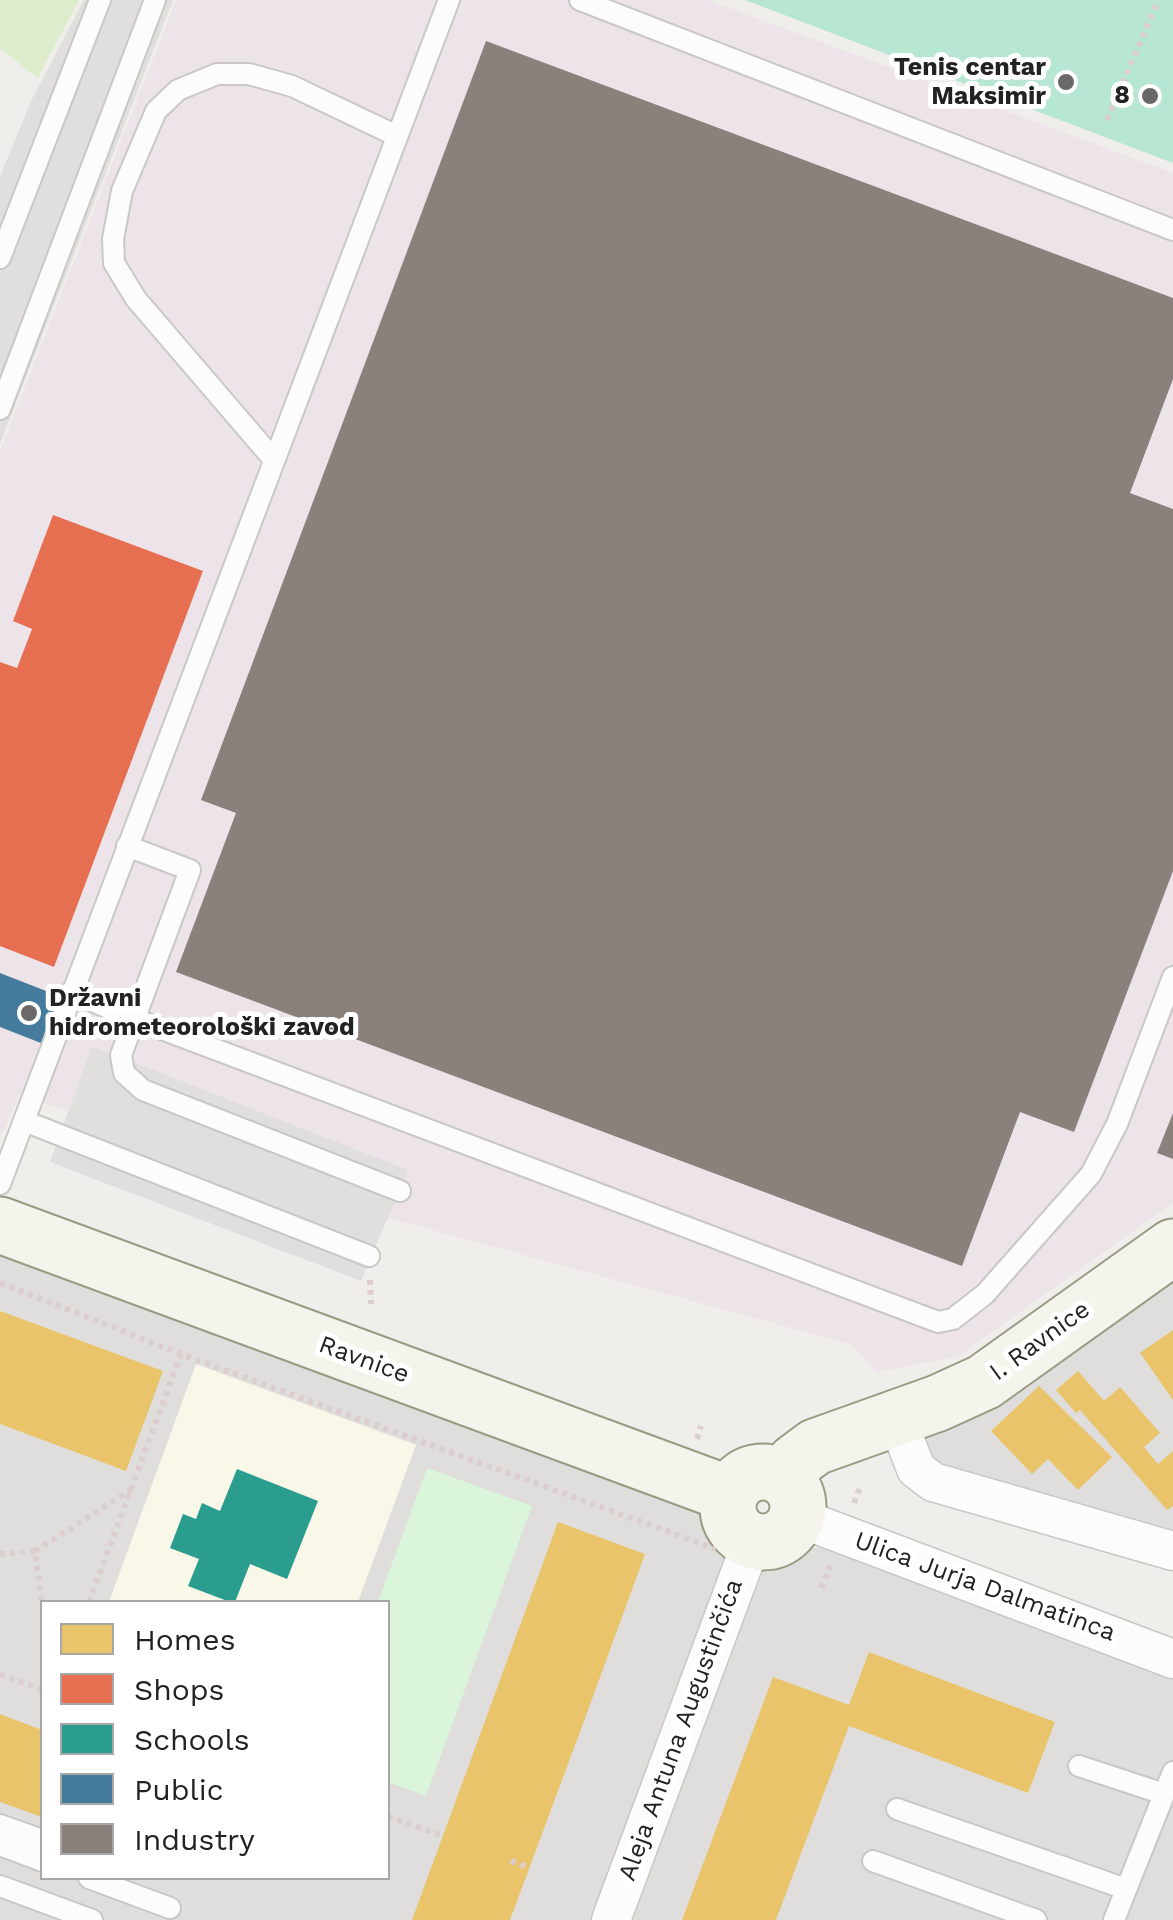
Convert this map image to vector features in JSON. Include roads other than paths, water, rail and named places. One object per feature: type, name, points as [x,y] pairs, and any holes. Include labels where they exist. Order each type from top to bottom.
[{"type":"street","name":"Ravnice","points":[[0,1225],[756,1516]]},
{"type":"street","name":"I. Ravnice","points":[[756,1516],[795,1462],[816,1447],[897,1419],[984,1382],[1173,1247]]},
{"type":"street","points":[[897,1419],[916,1469],[933,1482],[1173,1551]]},
{"type":"street","name":"Ulica Jurja Dalmatinca","points":[[756,1516],[1173,1659]]},
{"type":"street","name":"Aleja Antuna Augustinčića","points":[[611,1920],[756,1516]]},
{"type":"lane","points":[[0,258],[100,0]]},
{"type":"lane","points":[[0,410],[155,0]]},
{"type":"lane","points":[[0,1184],[449,0]]},
{"type":"lane","points":[[580,0],[1173,230]]},
{"type":"lane","points":[[274,460],[136,299],[114,263],[112,238],[122,190],[156,111],[178,90],[217,74],[248,74],[292,86],[397,136]]},
{"type":"lane","points":[[127,846],[190,870],[121,1055],[124,1073],[143,1090],[400,1191]]},
{"type":"lane","points":[[71,992],[135,1020],[938,1322],[953,1319],[985,1294],[1091,1174],[1116,1124],[1173,978]]},
{"type":"lane","points":[[24,1121],[369,1256]]},
{"type":"lane","points":[[1080,1766],[1164,1794]]},
{"type":"lane","points":[[1114,1920],[1173,1772]]},
{"type":"lane","points":[[896,1808],[1126,1889]]},
{"type":"lane","points":[[0,1824],[40,1839]]},
{"type":"lane","points":[[0,1845],[40,1860]]},
{"type":"lane","points":[[874,1861],[1036,1920]]},
{"type":"lane","points":[[94,1880],[170,1908]]},
{"type":"lane","points":[[0,1886],[92,1920]]},
{"type":"place","name":"Tenis centar Maksimir","points":[[1066,82]]},
{"type":"place","name":"8","points":[[1150,96]]},
{"type":"place","name":"Državni hidrometeorološki zavod","points":[[29,1013]]}]
